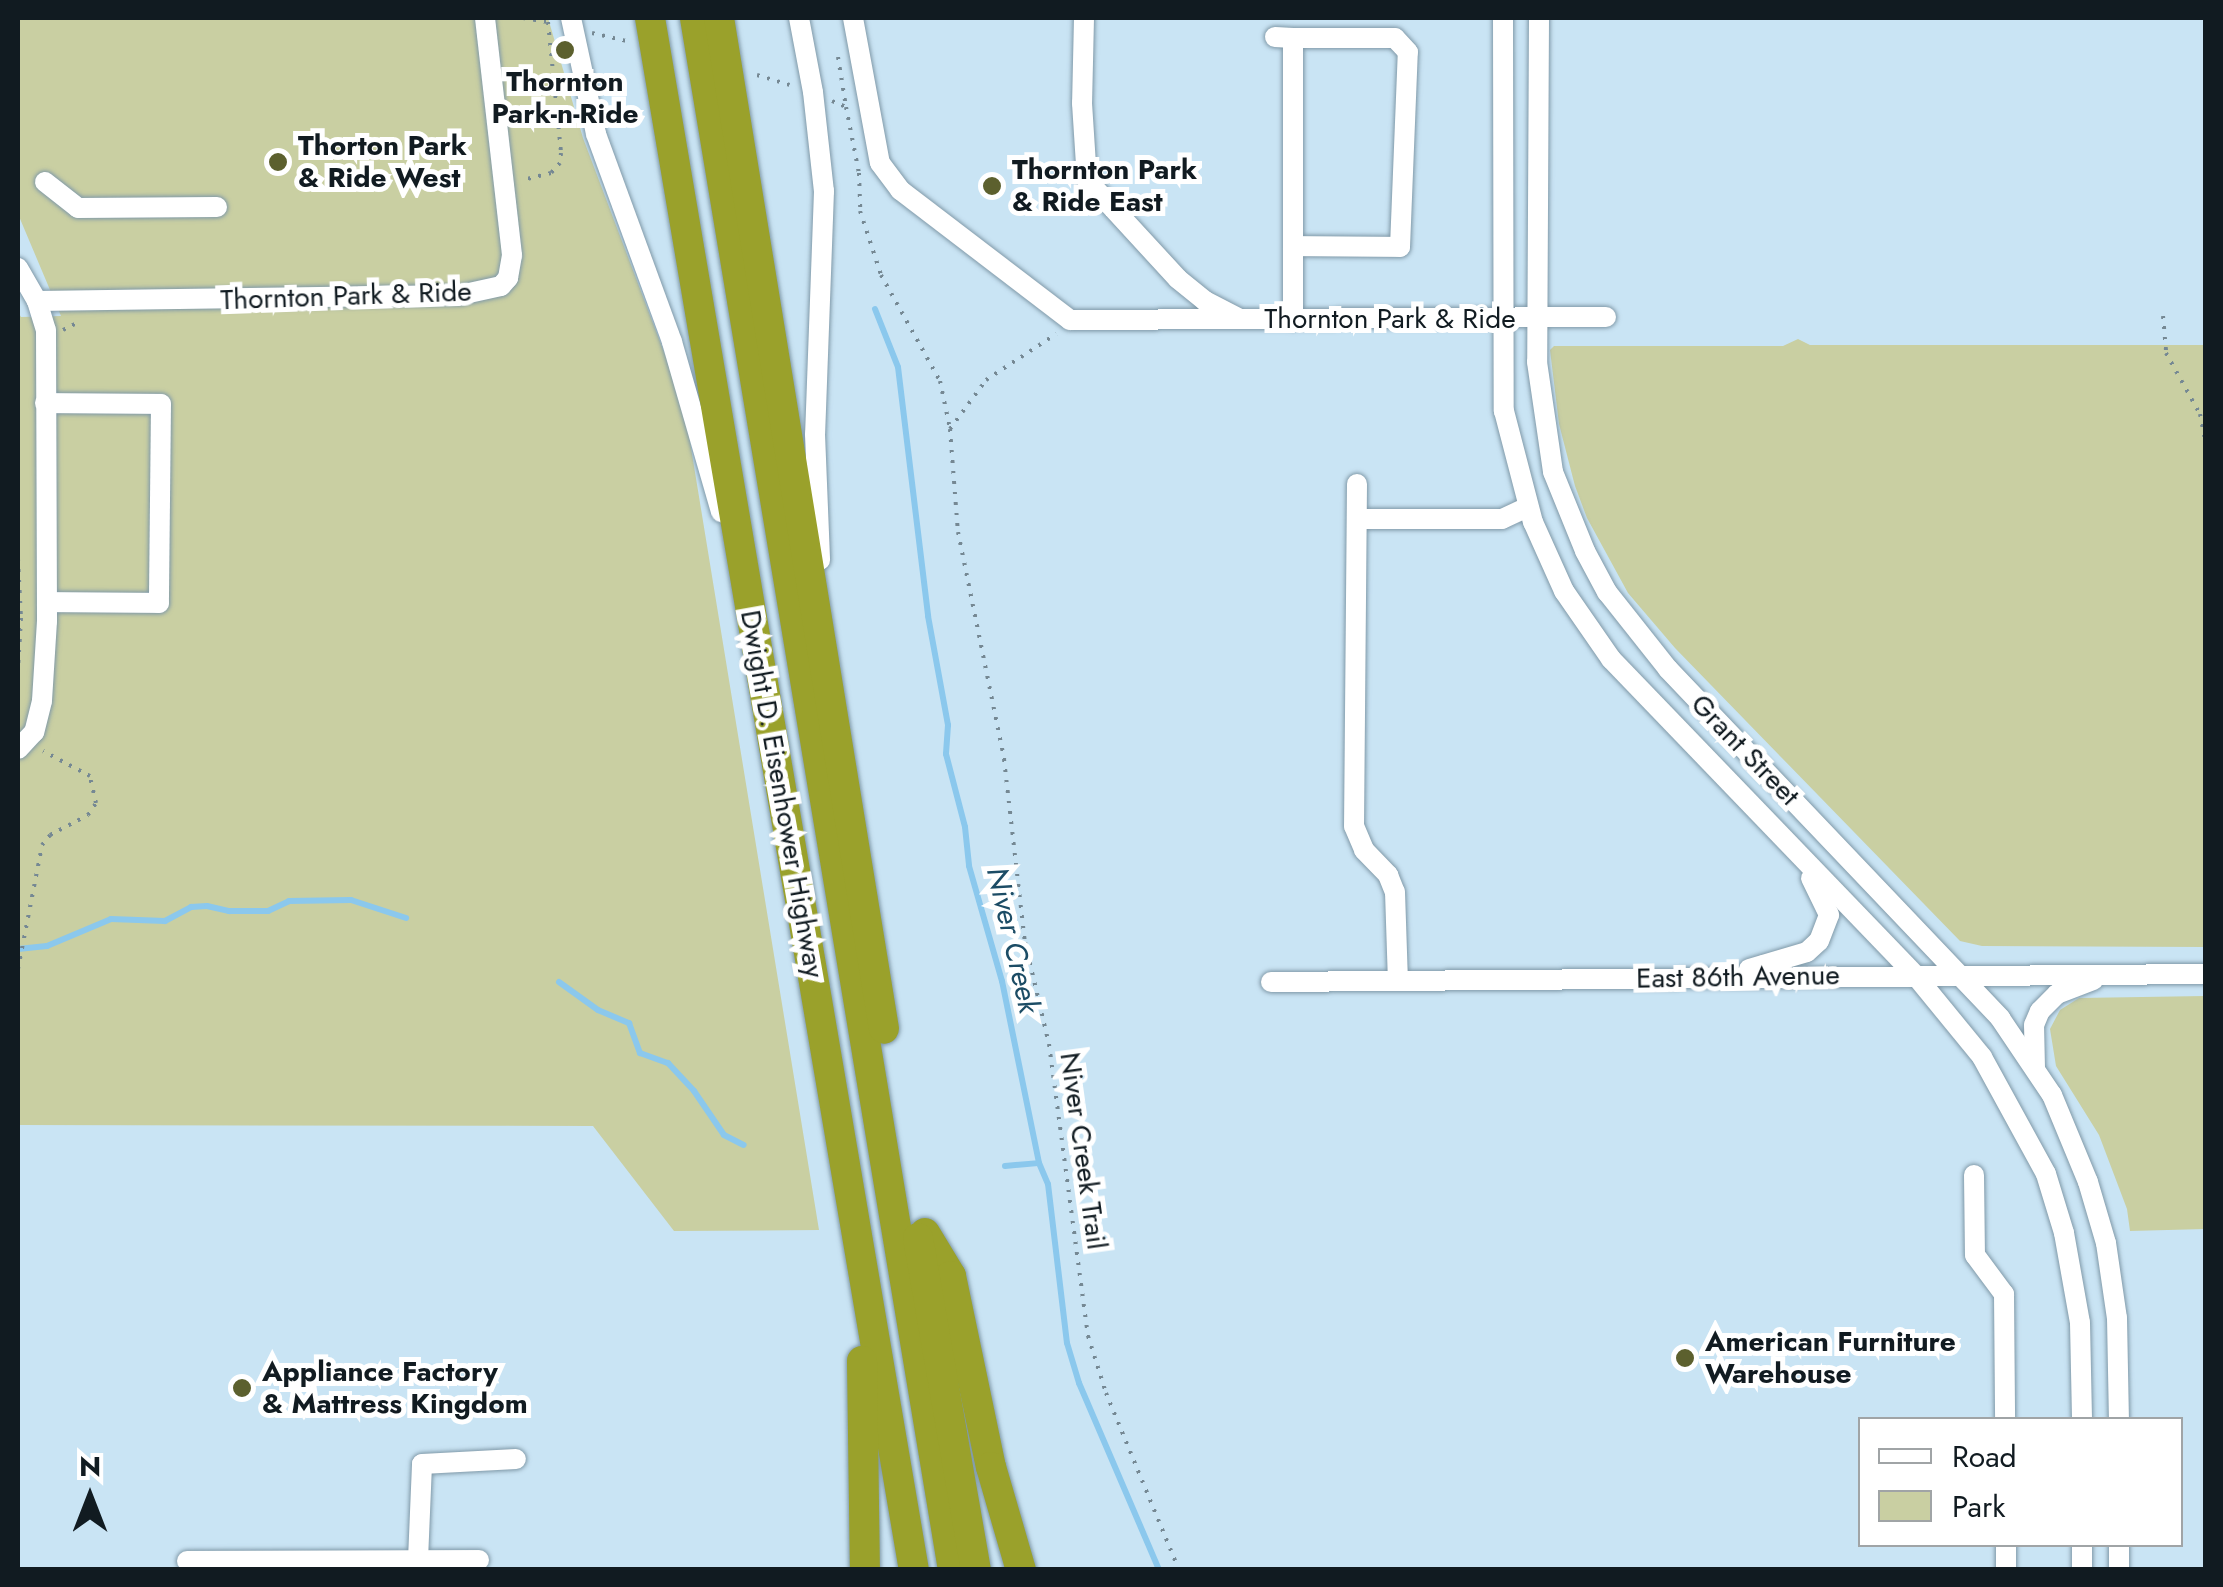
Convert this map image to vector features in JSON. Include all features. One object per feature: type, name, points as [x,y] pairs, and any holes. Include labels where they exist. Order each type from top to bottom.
[{"type":"highway","name":"Dwight D. Eisenhower Highway","points":[[650,18],[914,1570]]},
{"type":"highway","points":[[695,18],[952,1570]]},
{"type":"highway","points":[[719,18],[913,1212],[976,1570]]},
{"type":"highway","points":[[846,1178],[863,1390],[864,1570]]},
{"type":"highway","points":[[913,1212],[951,1276],[991,1467],[1020,1570]]},
{"type":"street","name":"Thornton Park & Ride","points":[[37,301],[460,295],[501,286],[508,278],[512,256],[485,18]]},
{"type":"street","points":[[571,18],[588,105],[684,381],[762,672]]},
{"type":"street","points":[[798,18],[813,92],[824,190],[816,448],[825,657]]},
{"type":"street","points":[[853,18],[880,163],[900,190],[1070,320]]},
{"type":"street","name":"Thornton Park & Ride","points":[[1084,18],[1082,103],[1087,180],[1178,279],[1206,301],[1244,321]]},
{"type":"street","name":"Grant Street","points":[[1502,18],[1504,411],[1528,507],[1564,591],[1611,659],[1915,975],[1982,1057],[2046,1174],[2072,1271],[2080,1323],[2082,1417]]},
{"type":"street","name":"Grant Street","points":[[1539,18],[1536,318],[1553,472],[1584,551],[1607,592],[1668,669],[2000,1018],[2052,1095],[2088,1182],[2106,1244],[2117,1318],[2119,1417]]},
{"type":"street","points":[[1293,246],[1400,246],[1408,52],[1395,38],[1284,37],[1293,320]]},
{"type":"street","points":[[45,182],[78,208],[217,207]]},
{"type":"street","points":[[18,268],[37,301],[46,330],[47,602],[42,702],[27,748]]},
{"type":"street","name":"Thornton Park & Ride","points":[[1070,320],[1606,317]]},
{"type":"street","points":[[45,403],[160,404],[159,602],[47,602]]},
{"type":"street","points":[[1357,484],[1354,826],[1364,850],[1388,875],[1395,892],[1398,981]]},
{"type":"street","points":[[1357,519],[1502,519],[1528,507]]},
{"type":"street","points":[[1713,977],[1806,952],[1820,941],[1829,915],[1797,854]]},
{"type":"street","name":"East 86th Avenue","points":[[1271,982],[1959,973],[2206,974]]},
{"type":"street","points":[[2035,1070],[2034,1025],[2040,1011],[2056,994],[2112,974]]},
{"type":"street","points":[[1974,1175],[1974,1255],[2004,1294],[2005,1417]]},
{"type":"street","points":[[418,1560],[422,1464],[516,1459]]},
{"type":"street","points":[[186,1561],[479,1560]]},
{"type":"path","points":[[520,181],[552,173],[560,163],[548,22],[522,18]]},
{"type":"path","points":[[837,53],[846,106]]},
{"type":"path","name":"Niver Creek Trail","points":[[858,173],[866,234],[881,275],[940,381],[950,429],[958,532],[1004,759],[1025,942],[1051,1058],[1086,1321],[1106,1394],[1179,1570]]},
{"type":"path","points":[[2163,316],[2166,353],[2200,414],[2206,444]]},
{"type":"path","points":[[65,330],[84,320]]},
{"type":"path","points":[[950,429],[986,380],[1046,343],[1070,320]]},
{"type":"path","points":[[18,559],[22,618],[18,670]]},
{"type":"path","points":[[18,969],[42,844],[50,834],[88,815],[97,795],[90,776],[27,748]]},
{"type":"green space","points":[[18,18],[548,18],[583,138],[684,405],[819,1230],[674,1231],[593,1126],[18,1125],[18,312],[21,317],[61,316],[18,214]]},
{"type":"green space","points":[[1798,339],[1810,345],[2205,345],[2205,947],[1982,946],[1960,941],[1675,648],[1628,593],[1587,518],[1575,486],[1559,424],[1550,350],[1554,346],[1783,346]]},
{"type":"green space","points":[[2205,996],[2205,1229],[2130,1231],[2127,1209],[2099,1135],[2056,1066],[2050,1029],[2060,1010],[2079,998]]},
{"type":"waterway","name":"Niver Creek","points":[[875,309],[898,367],[928,616],[948,725],[946,754],[965,827],[969,866],[1002,981],[1039,1163],[1048,1184],[1067,1343],[1079,1383],[1159,1570]]},
{"type":"waterway","points":[[18,949],[47,946],[111,919],[165,921],[191,907],[268,911],[289,901],[351,900],[406,918]]},
{"type":"waterway","points":[[559,982],[598,1010],[629,1023],[640,1053],[668,1063],[694,1091],[724,1135],[744,1145]]},
{"type":"waterway","points":[[1005,1166],[1038,1163]]},
{"type":"place","name":"Thornton Park-n-Ride","points":[[565,50]]},
{"type":"place","name":"Thorton Park & Ride West","points":[[278,162]]},
{"type":"place","name":"Thornton Park & Ride East","points":[[992,186]]},
{"type":"place","name":"American Furniture Warehouse","points":[[1685,1358]]},
{"type":"place","name":"Appliance Factory & Mattress Kingdom","points":[[242,1388]]}]
